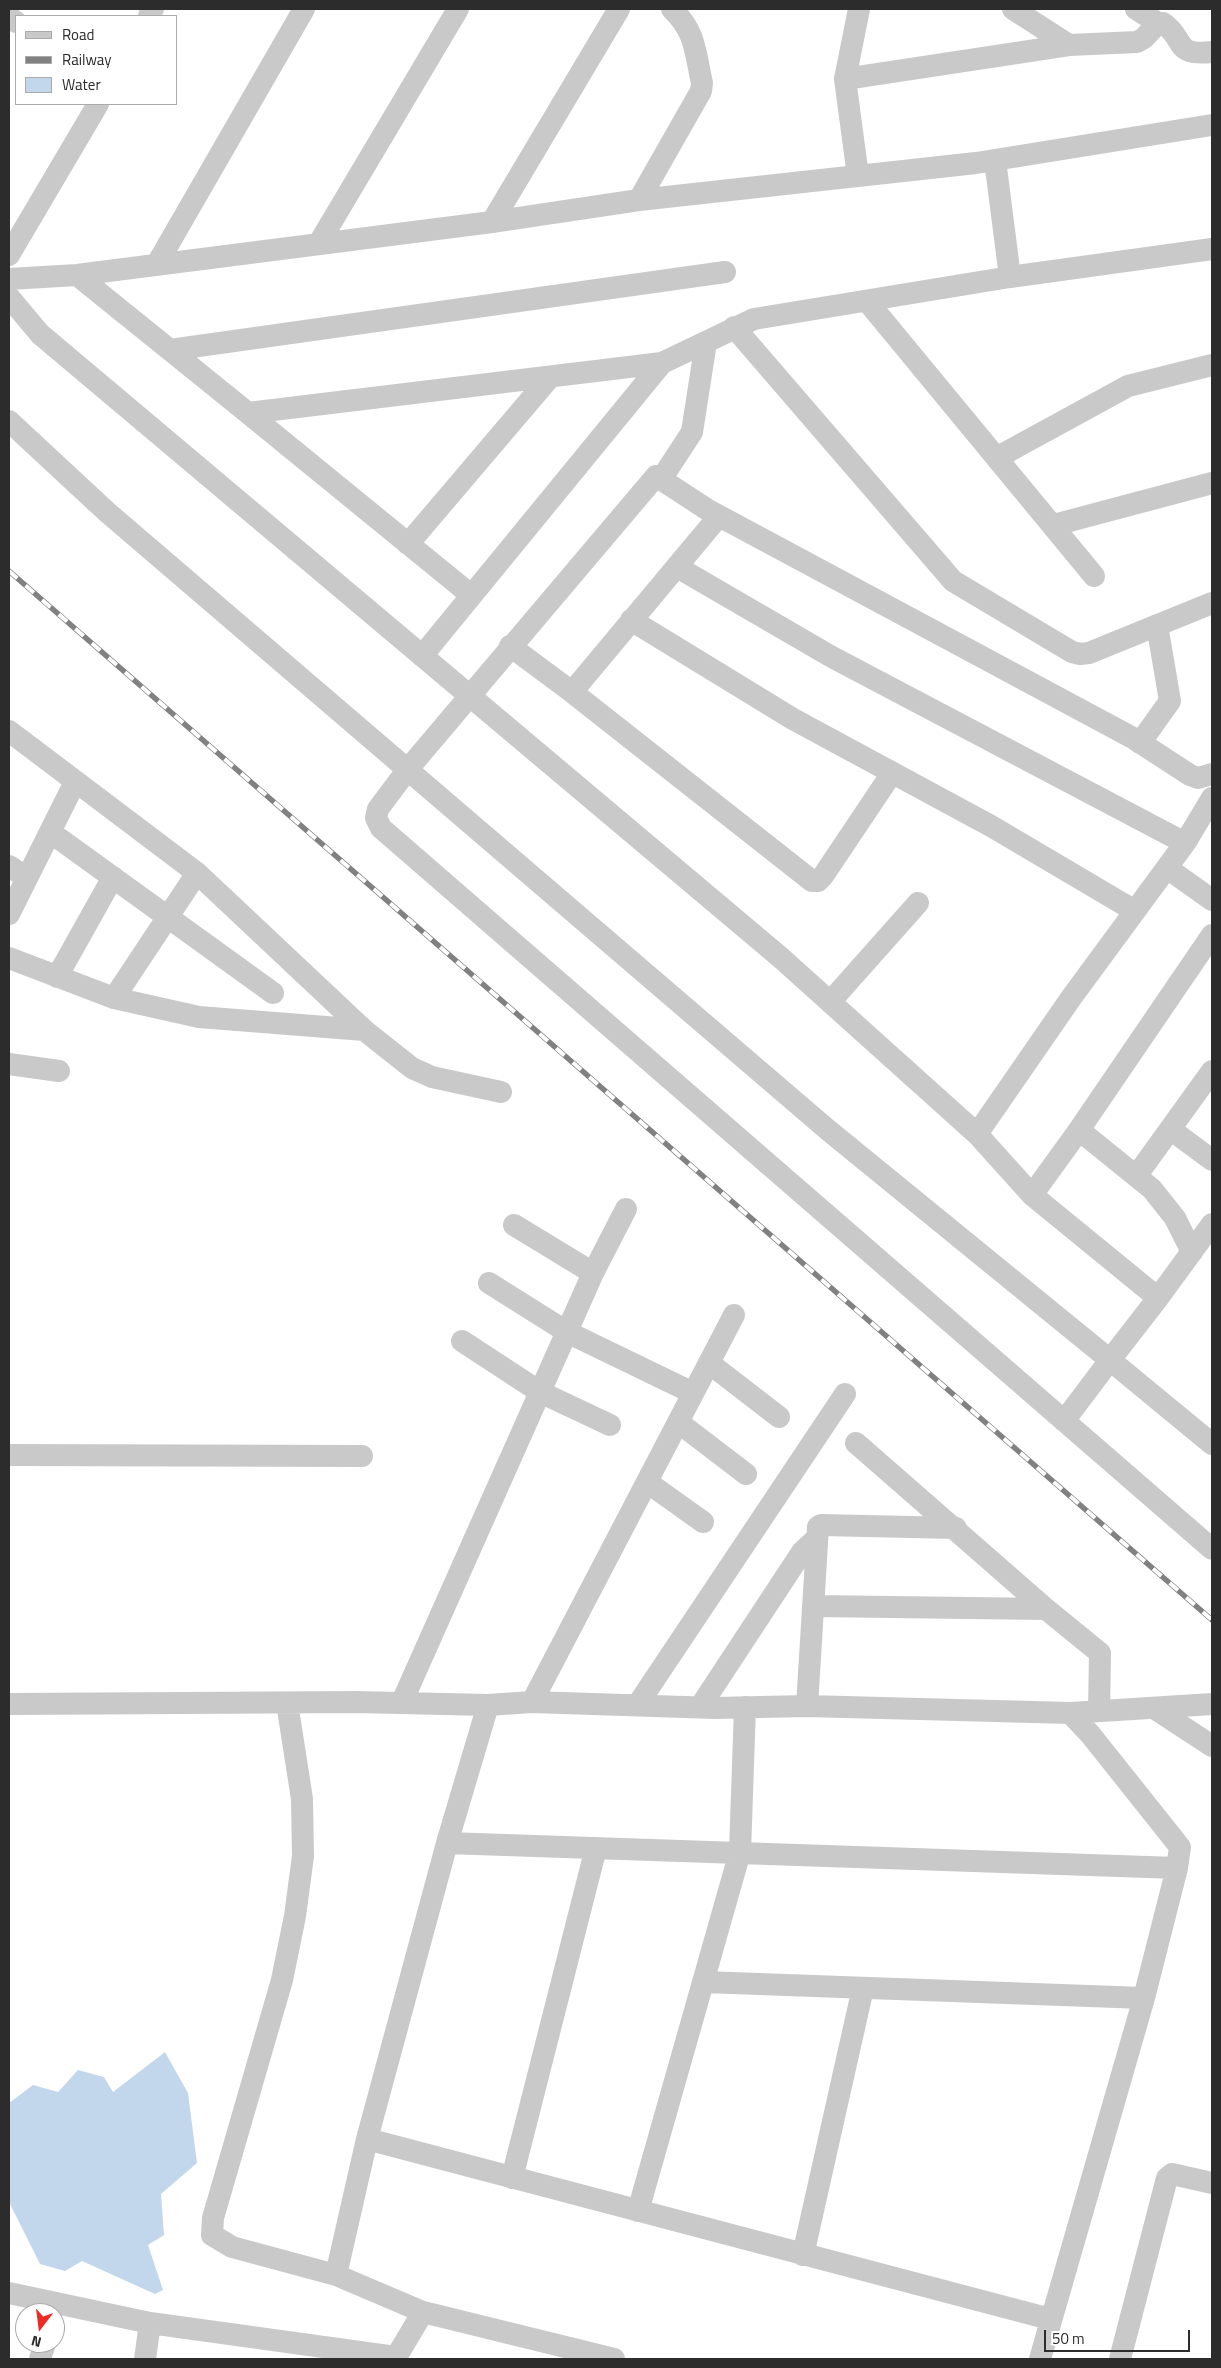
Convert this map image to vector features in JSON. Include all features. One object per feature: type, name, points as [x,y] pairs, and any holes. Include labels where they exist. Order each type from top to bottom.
[{"type":"street","points":[[157,264],[304,9]]},
{"type":"street","points":[[319,243],[458,9]]},
{"type":"street","points":[[492,222],[619,9]]},
{"type":"street","points":[[639,200],[701,91],[702,83],[691,33],[683,20],[672,9]]},
{"type":"street","points":[[858,176],[845,79],[859,9]]},
{"type":"street","points":[[1013,9],[1070,45]]},
{"type":"street","points":[[1136,9],[1158,23],[1163,22],[1185,50],[1190,53],[1212,52]]},
{"type":"street","points":[[845,79],[1070,45],[1137,42],[1144,38],[1158,23]]},
{"type":"street","points":[[9,255],[97,105]]},
{"type":"street","points":[[9,279],[77,275],[492,222],[639,200],[995,160],[1212,125]]},
{"type":"street","points":[[995,160],[1010,277]]},
{"type":"street","points":[[248,414],[662,363],[754,319],[1010,277],[1212,249]]},
{"type":"street","points":[[170,350],[725,272]]},
{"type":"street","points":[[77,275],[471,595]]},
{"type":"street","points":[[9,297],[40,334],[780,957],[977,1134],[1032,1195],[1158,1298]]},
{"type":"street","points":[[867,301],[1054,525],[1094,576]]},
{"type":"street","points":[[734,327],[953,581],[1072,652],[1080,654],[1089,653],[1212,603]]},
{"type":"street","points":[[662,478],[692,432],[706,342]]},
{"type":"street","points":[[422,656],[662,363]]},
{"type":"street","points":[[998,458],[1128,386],[1212,365]]},
{"type":"street","points":[[408,544],[550,377]]},
{"type":"street","points":[[9,421],[107,512],[828,1130],[1212,1444]]},
{"type":"street","points":[[1212,774],[1198,778],[1190,775],[1140,743],[718,516],[662,478],[656,476],[651,479],[408,769],[378,809],[376,818],[381,828],[1212,1549]]},
{"type":"street","points":[[1054,525],[1212,482]]},
{"type":"street","points":[[572,692],[718,516]]},
{"type":"street","points":[[677,567],[832,658],[1185,843]]},
{"type":"street","points":[[631,620],[799,722],[991,826],[1135,911]]},
{"type":"street","points":[[1140,743],[1170,701],[1157,625]]},
{"type":"street","points":[[510,646],[572,692],[812,881],[818,881],[823,876],[892,773]]},
{"type":"street","points":[[9,732],[197,873],[364,1030],[422,1074],[502,1092]]},
{"type":"street","points":[[9,914],[18,872],[50,832],[75,782]]},
{"type":"street","points":[[977,1134],[1070,998],[1167,868],[1210,806]]},
{"type":"street","points":[[50,832],[273,992]]},
{"type":"street","points":[[1167,868],[1212,900]]},
{"type":"street","points":[[114,998],[197,873]]},
{"type":"street","points":[[57,977],[112,877]]},
{"type":"street","points":[[830,1002],[918,903]]},
{"type":"street","points":[[1032,1195],[1079,1130],[1212,935]]},
{"type":"street","points":[[9,958],[114,998],[198,1017],[364,1030]]},
{"type":"street","points":[[9,1064],[59,1071]]},
{"type":"street","points":[[1137,1175],[1212,1070]]},
{"type":"street","points":[[1170,1129],[1212,1160]]},
{"type":"street","points":[[1079,1130],[1152,1189],[1175,1218],[1192,1252]]},
{"type":"street","points":[[402,1702],[566,1332],[593,1273],[626,1209]]},
{"type":"street","points":[[514,1225],[593,1273]]},
{"type":"street","points":[[1064,1421],[1210,1231]]},
{"type":"street","points":[[489,1283],[566,1332],[694,1393]]},
{"type":"street","points":[[532,1702],[734,1314]]},
{"type":"street","points":[[462,1341],[540,1392],[610,1424]]},
{"type":"street","points":[[709,1363],[779,1417]]},
{"type":"street","points":[[638,1704],[845,1394]]},
{"type":"street","points":[[678,1422],[746,1474]]},
{"type":"street","points":[[856,1443],[956,1528],[1046,1609],[1100,1653],[1099,1711]]},
{"type":"street","points":[[9,1455],[362,1456]]},
{"type":"street","points":[[647,1482],[703,1522]]},
{"type":"street","points":[[806,1706],[818,1527],[821,1525],[956,1528]]},
{"type":"street","points":[[700,1707],[802,1552],[817,1538]]},
{"type":"street","points":[[813,1606],[1046,1609]]},
{"type":"street","points":[[9,1704],[402,1702],[488,1705],[532,1702],[700,1707],[806,1706],[1070,1713],[1212,1704]]},
{"type":"street","points":[[287,1703],[302,1799],[303,1856],[297,1899],[282,1980],[213,2218],[212,2235],[232,2247],[336,2275],[423,2312],[540,2350],[614,2359]]},
{"type":"street","points":[[336,2275],[367,2139],[447,1843],[488,1705]]},
{"type":"street","points":[[638,2211],[740,1852],[745,1707]]},
{"type":"street","points":[[1154,1708],[1212,1746]]},
{"type":"street","points":[[1040,2359],[1050,2318],[1144,1998],[1177,1868],[1180,1847],[1090,1734],[1070,1713]]},
{"type":"street","points":[[447,1843],[1177,1868]]},
{"type":"street","points":[[512,2178],[596,1848]]},
{"type":"street","points":[[704,1982],[1144,1998]]},
{"type":"street","points":[[803,2255],[863,1988]]},
{"type":"street","points":[[367,2139],[803,2255],[1050,2318]]},
{"type":"street","points":[[1120,2359],[1167,2178],[1172,2174],[1212,2183]]},
{"type":"street","points":[[9,2294],[39,2303]]},
{"type":"street","points":[[65,2309],[396,2358],[423,2312]]},
{"type":"street","points":[[145,2359],[150,2323]]},
{"type":"water","points":[[165,2052],[188,2093],[197,2163],[161,2194],[164,2235],[148,2245],[163,2290],[155,2294],[82,2261],[65,2271],[40,2264],[9,2202],[9,2103],[33,2085],[58,2092],[78,2070],[104,2077],[113,2092]]},
{"type":"railway","points":[[9,571],[1212,1620]]}]
